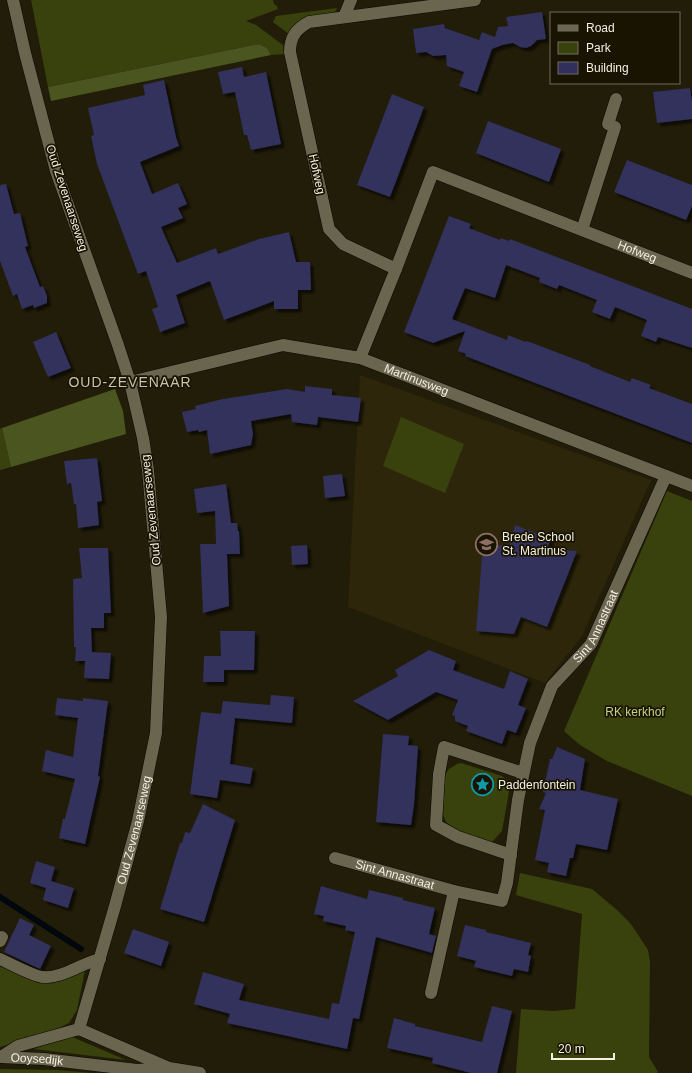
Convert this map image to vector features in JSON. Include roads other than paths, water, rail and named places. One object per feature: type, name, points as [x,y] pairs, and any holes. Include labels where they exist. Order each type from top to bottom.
[{"type":"street","name":"Oud Zevenaarseweg","points":[[13,0],[25,53],[56,171],[130,382],[143,438],[148,470],[161,618],[156,733],[138,820],[79,1029]]},
{"type":"street","points":[[351,0],[344,18],[475,0]]},
{"type":"street","name":"Hofweg","points":[[344,18],[309,22],[302,26],[290,42],[292,59],[329,229],[342,244],[396,269]]},
{"type":"street","points":[[582,230],[615,127],[608,124],[616,99]]},
{"type":"street","name":"Hofweg","points":[[360,358],[433,172],[692,273]]},
{"type":"street","name":"Martinusweg","points":[[130,382],[283,345],[360,358],[692,486]]},
{"type":"street","name":"Sint Annastraat","points":[[335,858],[454,891],[502,901],[512,855],[523,773],[530,743],[552,686],[591,644],[666,476]]},
{"type":"street","points":[[512,855],[458,837],[436,825],[439,774],[444,746],[523,773]]},
{"type":"street","points":[[431,992],[454,891]]},
{"type":"street","points":[[0,959],[43,977],[58,975],[89,961],[100,959]]},
{"type":"street","points":[[0,1057],[18,1046],[79,1029],[170,1068],[200,1073]]},
{"type":"street","name":"Ooysedijk","points":[[0,1057],[44,1059],[137,1070],[170,1068]]},
{"type":"waterway","points":[[0,897],[81,949]]},
{"type":"place","name":"Brede School St. Martinus","points":[[487,544]]},
{"type":"place","name":"Paddenfontein","points":[[483,785]]},
{"type":"district","name":"OUD-ZEVENAAR","points":[[130,382]]},
{"type":"park label","name":"RK kerkhof","points":[[635,712]]}]
